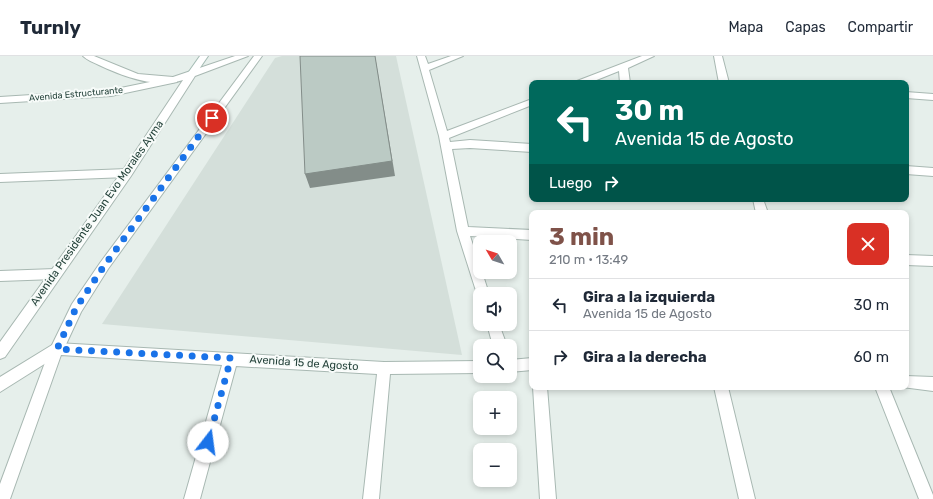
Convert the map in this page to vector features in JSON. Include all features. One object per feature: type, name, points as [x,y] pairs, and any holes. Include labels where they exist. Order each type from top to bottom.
[{"type":"street","points":[[87,56],[124,73],[138,77],[174,80]]},
{"type":"street","name":"Avenida Presidente Juan Evo Morales Ayma","points":[[0,353],[127,173],[204,56]]},
{"type":"street","name":"Avenida Estructurante","points":[[0,100],[111,93],[174,80],[244,56]]},
{"type":"street","points":[[2,499],[57,349],[76,308],[104,266],[258,56]]},
{"type":"street","points":[[421,56],[445,141],[463,231],[481,287]]},
{"type":"street","points":[[425,68],[460,56]]},
{"type":"street","points":[[588,80],[650,56]]},
{"type":"street","points":[[718,56],[723,80]]},
{"type":"street","points":[[623,67],[625,80]]},
{"type":"street","points":[[909,95],[933,97]]},
{"type":"street","points":[[445,141],[529,103]]},
{"type":"street","points":[[445,141],[529,148]]},
{"type":"street","points":[[909,170],[933,172]]},
{"type":"street","points":[[0,178],[127,173]]},
{"type":"street","points":[[463,231],[529,236]]},
{"type":"street","points":[[909,260],[933,261]]},
{"type":"street","points":[[0,276],[55,274]]},
{"type":"street","points":[[0,386],[57,349]]},
{"type":"street","name":"Avenida 15 de Agosto","points":[[57,349],[384,368],[473,367]]},
{"type":"street","points":[[192,499],[231,358]]},
{"type":"street","points":[[517,365],[529,364]]},
{"type":"street","points":[[371,499],[384,368]]},
{"type":"street","points":[[909,382],[933,384]]},
{"type":"street","points":[[540,390],[548,499]]},
{"type":"street","points":[[722,390],[747,499]]},
{"type":"street","points":[[883,390],[927,499]]},
{"type":"shaded area","points":[[282,56],[396,56],[462,355],[102,324],[275,58]]},
{"type":"building","points":[[300,56],[375,56],[392,161],[305,174]]},
{"type":"route","points":[[208,442],[231,358],[57,349],[76,308],[104,266],[212,118]]}]
